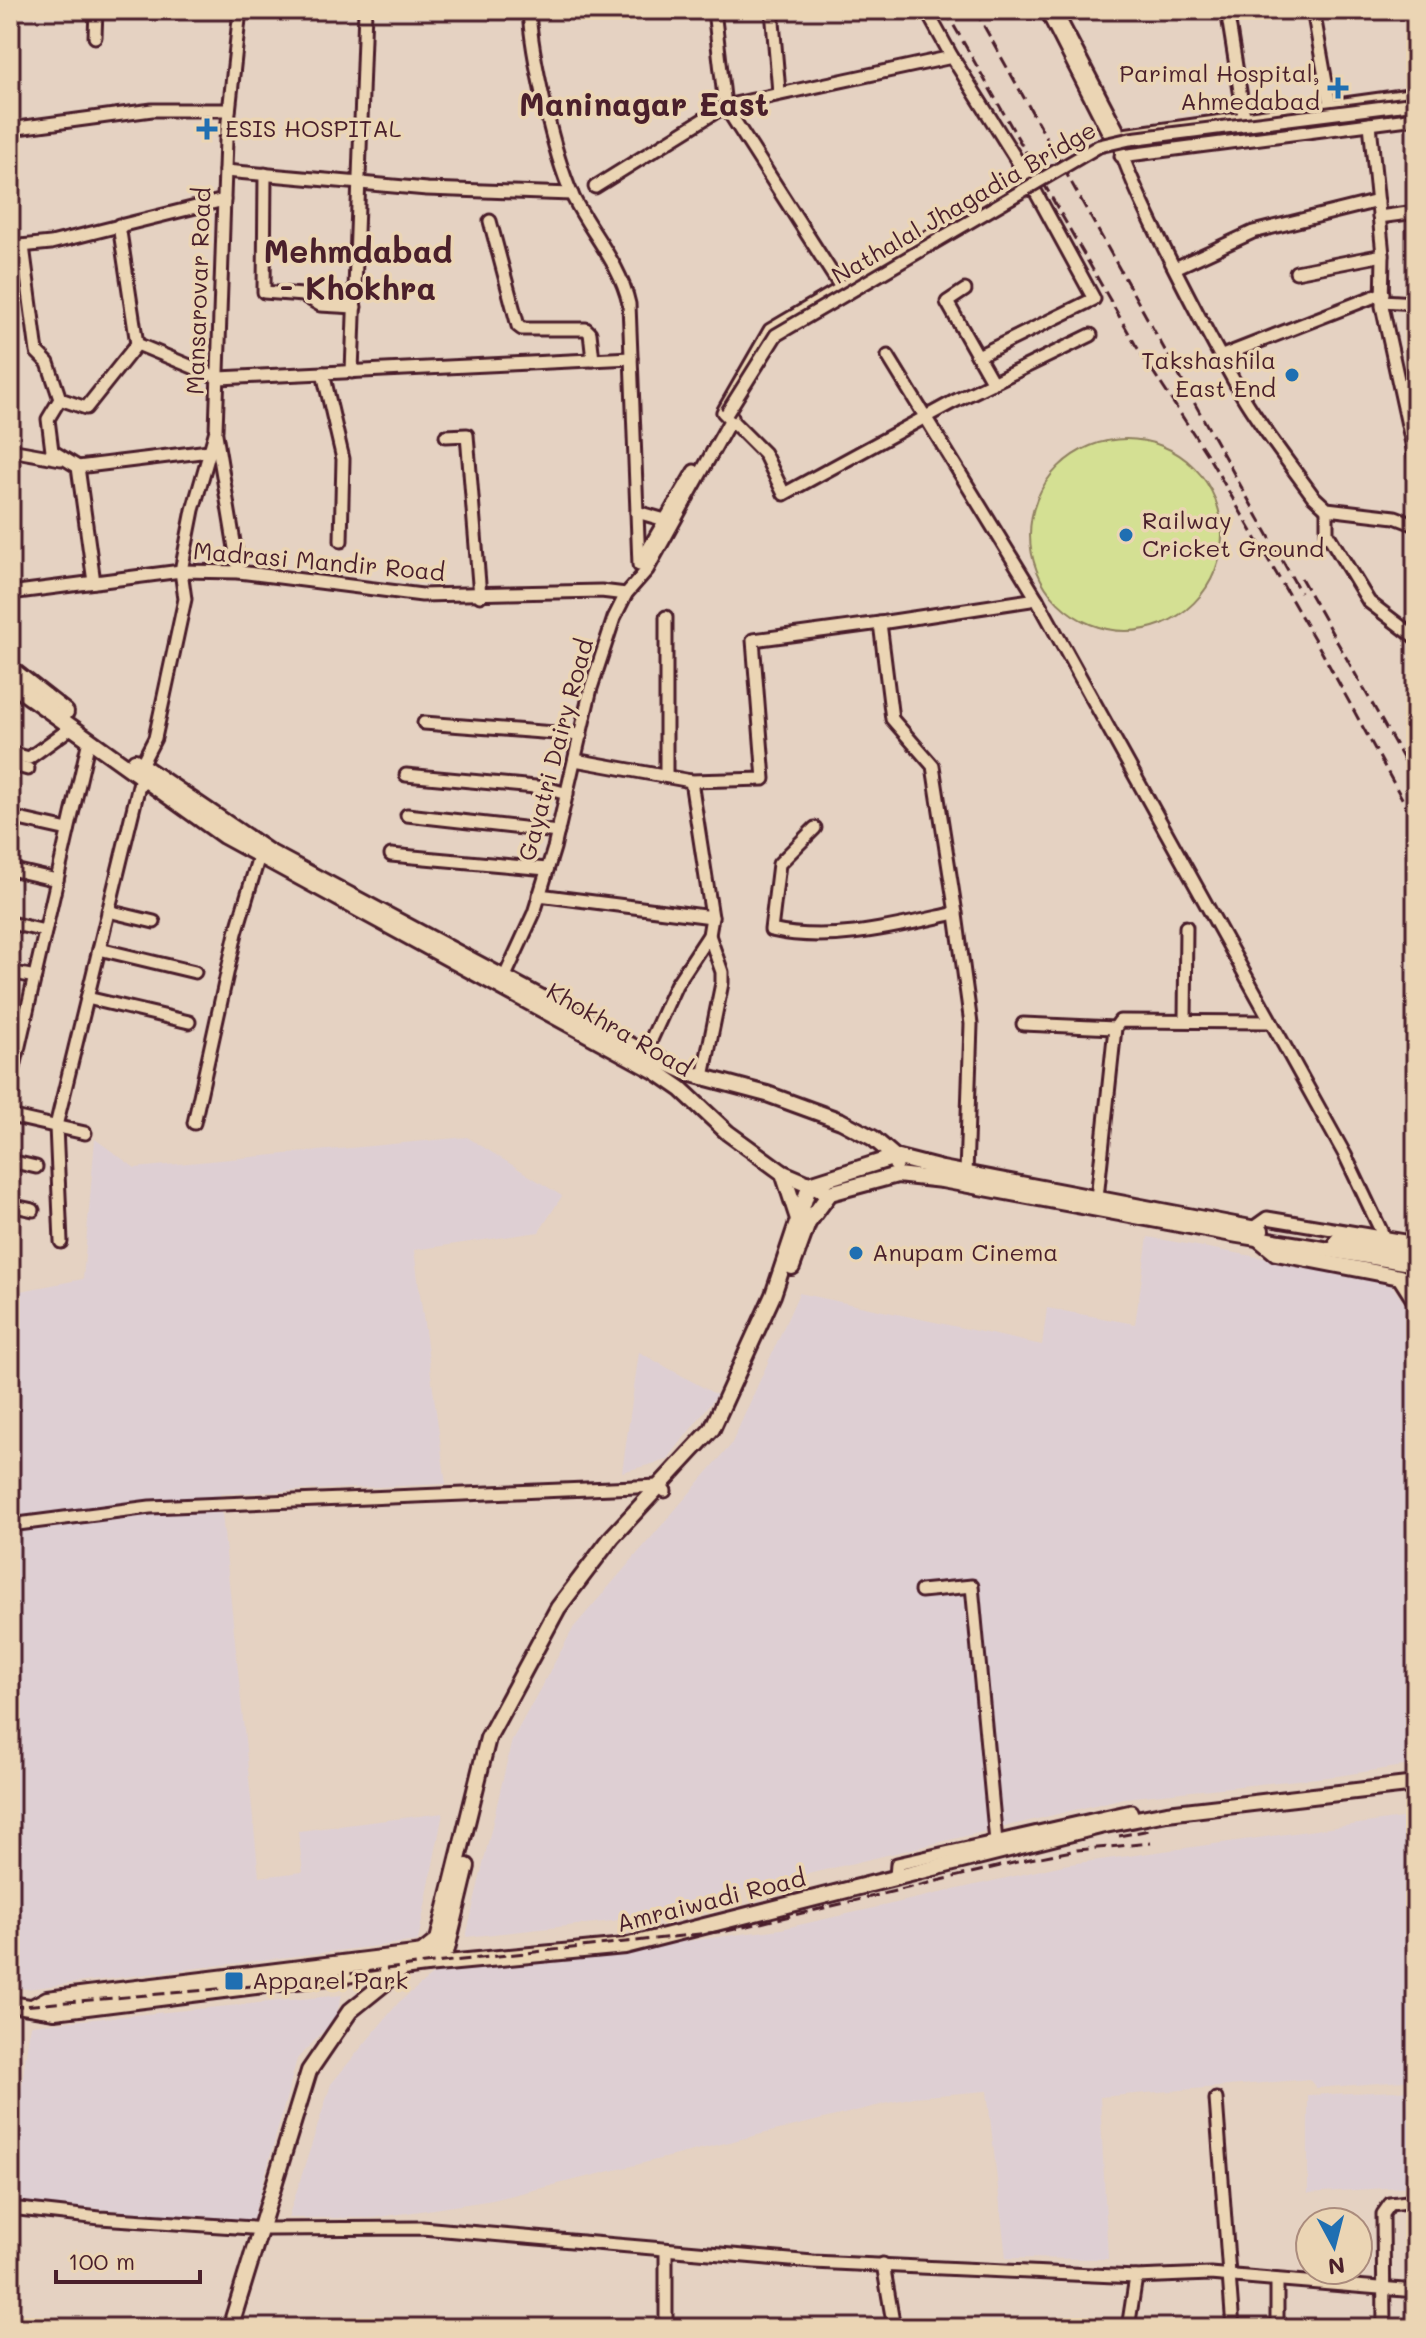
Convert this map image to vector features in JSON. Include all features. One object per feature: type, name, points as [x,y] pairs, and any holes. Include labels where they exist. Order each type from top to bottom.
[{"type":"main road","name":"Khokhra Road","points":[[10,668],[141,771],[259,856],[645,1053],[695,1075],[767,1094],[841,1121],[873,1138],[895,1157],[1278,1237]]},
{"type":"main road","name":"Khokhra Road","points":[[10,683],[89,740],[269,852],[655,1071],[681,1089],[728,1133],[783,1173],[830,1193],[897,1175],[1252,1232]]},
{"type":"main road","points":[[681,1089],[695,1075]]},
{"type":"main road","points":[[663,1489],[712,1429],[773,1295],[810,1184],[895,1157],[897,1175]]},
{"type":"main road","points":[[783,1173],[798,1219]]},
{"type":"main road","points":[[447,1949],[488,1738],[513,1688],[558,1608],[612,1537],[719,1432],[778,1304],[808,1223],[830,1193]]},
{"type":"main road","points":[[1252,1232],[1276,1253],[1400,1277],[1416,1302]]},
{"type":"main road","points":[[1278,1237],[1416,1253]]},
{"type":"main road","points":[[1278,1237],[1416,1264]]},
{"type":"main road","name":"Amraiwadi Road","points":[[426,1959],[472,1962],[625,1946],[1134,1819],[1416,1784]]},
{"type":"main road","points":[[238,2328],[262,2228],[317,2074],[357,2016],[426,1959],[455,1902]]},
{"type":"main road","points":[[447,1949],[472,1962]]},
{"type":"main road","points":[[230,2328],[309,2071],[350,2011],[404,1969],[447,1949]]},
{"type":"main road","points":[[34,2006],[47,1999],[426,1959]]},
{"type":"main road","points":[[10,2004],[34,2006],[48,2012],[404,1969]]},
{"type":"main road","points":[[606,2328],[631,2328]]},
{"type":"street","points":[[95,37],[96,10]]},
{"type":"street","name":"Mansarovar Road","points":[[61,1242],[56,1126],[141,771],[155,738],[185,599],[181,571],[216,430],[225,171],[240,10]]},
{"type":"street","points":[[352,372],[365,10]]},
{"type":"street","points":[[529,10],[533,49],[572,194],[626,289],[639,565]]},
{"type":"street","points":[[714,10],[725,106],[842,289]]},
{"type":"street","points":[[772,10],[779,92]]},
{"type":"street","points":[[926,10],[1028,178],[1094,299],[978,356]]},
{"type":"street","points":[[1046,10],[1108,132],[1115,136],[1416,94]]},
{"type":"street","points":[[1055,10],[1117,129],[1115,136],[1121,156],[1175,268],[1244,397],[1313,496],[1327,509],[1384,515],[1416,525]]},
{"type":"street","points":[[1227,10],[1244,116]]},
{"type":"street","points":[[1313,10],[1330,105]]},
{"type":"street","points":[[595,187],[725,106],[952,57]]},
{"type":"street","name":"Nathalal Jhagadia Bridge","points":[[729,417],[776,335],[1099,146],[1130,139],[1416,103]]},
{"type":"street","name":"Nathalal Jhagadia Bridge","points":[[729,417],[781,340],[1102,152],[1131,145],[1416,109]]},
{"type":"street","points":[[10,129],[152,110],[229,110]]},
{"type":"street","points":[[1121,156],[1416,118]]},
{"type":"street","points":[[1370,124],[1383,255],[1382,297],[1411,411],[1416,462]]},
{"type":"street","points":[[225,171],[361,183],[572,194]]},
{"type":"street","points":[[265,174],[264,292],[303,295],[320,305],[355,307]]},
{"type":"street","points":[[1028,178],[770,330],[723,412],[764,453],[784,494],[927,416],[1091,335]]},
{"type":"street","points":[[10,247],[224,200]]},
{"type":"street","points":[[1175,268],[1253,232],[1378,201]]},
{"type":"street","points":[[1379,217],[1416,212]]},
{"type":"street","points":[[490,221],[518,326],[522,329],[586,329],[590,333],[593,360]]},
{"type":"street","points":[[60,399],[86,408],[137,344],[119,225]]},
{"type":"street","points":[[23,246],[37,352],[48,363],[60,399],[48,419],[52,451],[78,467],[209,451]]},
{"type":"street","points":[[1296,272],[1383,255]]},
{"type":"street","points":[[965,290],[947,302],[993,383]]},
{"type":"street","points":[[1222,356],[1382,297],[1416,303]]},
{"type":"street","points":[[137,344],[219,378],[631,358]]},
{"type":"street","points":[[888,356],[1037,599],[1345,1155],[1382,1233]]},
{"type":"street","points":[[323,373],[343,459],[341,541]]},
{"type":"street","points":[[633,583],[639,565],[665,520],[729,417]]},
{"type":"street","name":"Gayatri Dairy Road","points":[[502,982],[539,895],[558,832],[595,676],[626,594],[647,570],[729,417]]},
{"type":"street","points":[[216,430],[239,572]]},
{"type":"street","points":[[446,436],[467,435],[480,596]]},
{"type":"street","points":[[10,450],[65,459]]},
{"type":"street","points":[[78,467],[94,582]]},
{"type":"street","points":[[1327,509],[1327,533],[1369,602],[1416,638]]},
{"type":"street","points":[[637,512],[665,520]]},
{"type":"street","name":"Madrasi Mandir Road","points":[[10,593],[181,571],[239,572],[401,594],[480,596],[601,591],[626,594]]},
{"type":"street","points":[[575,760],[691,781],[764,779],[753,640],[1037,599]]},
{"type":"street","points":[[666,617],[666,776]]},
{"type":"street","points":[[880,623],[892,719],[933,766],[956,913],[971,1024],[966,1174]]},
{"type":"street","points":[[424,723],[581,735]]},
{"type":"street","points":[[10,753],[29,758],[72,727]]},
{"type":"street","points":[[10,1085],[89,740]]},
{"type":"street","points":[[10,764],[28,769]]},
{"type":"street","points":[[406,775],[546,788],[567,794]]},
{"type":"street","points":[[645,1053],[676,985],[709,935],[712,917],[691,781]]},
{"type":"street","points":[[407,815],[558,832]]},
{"type":"street","points":[[10,817],[68,830]]},
{"type":"street","points":[[815,828],[779,864],[771,930],[805,938],[897,926],[956,913]]},
{"type":"street","points":[[391,855],[547,869]]},
{"type":"street","points":[[194,1123],[236,933],[259,856]]},
{"type":"street","points":[[10,869],[57,880]]},
{"type":"street","points":[[539,895],[712,917]]},
{"type":"street","points":[[108,911],[154,922]]},
{"type":"street","points":[[10,923],[45,931]]},
{"type":"street","points":[[1185,1019],[1186,927]]},
{"type":"street","points":[[695,1075],[722,983],[722,972],[709,935]]},
{"type":"street","points":[[99,949],[195,972]]},
{"type":"street","points":[[10,972],[35,977]]},
{"type":"street","points":[[87,998],[189,1022]]},
{"type":"street","points":[[1097,1198],[1115,1028],[1120,1021],[1185,1019],[1271,1022]]},
{"type":"street","points":[[10,1021],[24,1024]]},
{"type":"street","points":[[1023,1024],[1115,1028]]},
{"type":"street","points":[[10,1116],[85,1133]]},
{"type":"street","points":[[10,1161],[36,1167]]},
{"type":"street","points":[[10,1205],[33,1210]]},
{"type":"street","points":[[1252,1232],[1267,1218],[1416,1243]]},
{"type":"street","points":[[10,1525],[150,1507],[663,1489]]},
{"type":"street","points":[[921,1591],[972,1586],[996,1842]]},
{"type":"street","points":[[896,1877],[897,1864],[1131,1811],[1134,1819]]},
{"type":"street","points":[[1216,2099],[1233,2328]]},
{"type":"street","points":[[1384,2328],[1383,2214],[1390,2204],[1416,2201]]},
{"type":"street","points":[[10,2208],[100,2218],[262,2228],[422,2228],[666,2251],[1136,2277],[1229,2276],[1416,2291]]},
{"type":"street","points":[[666,2251],[666,2328]]},
{"type":"street","points":[[883,2264],[894,2328]]},
{"type":"street","points":[[1128,2328],[1136,2277]]},
{"type":"street","points":[[1277,2280],[1277,2328]]},
{"type":"shaded area","points":[[467,1137],[562,1196],[539,1232],[414,1250],[446,1484],[220,1494],[259,1877],[303,1872],[298,1831],[443,1813],[418,1941],[26,1989],[10,1985],[10,1293],[83,1279],[95,1139],[135,1168]]},
{"type":"shaded area","points":[[1148,1237],[1389,1281],[1416,1320],[1416,1764],[1337,1776],[1124,1798],[613,1921],[466,1937],[512,1740],[574,1627],[731,1445],[799,1293],[1042,1345],[1047,1308],[1135,1324]]},
{"type":"shaded area","points":[[639,1352],[717,1395],[667,1460],[622,1472]]},
{"type":"shaded area","points":[[1416,1816],[1416,2080],[1316,2088],[1309,2079],[1100,2097],[1108,2259],[1006,2258],[987,2091],[913,2097],[493,2200],[374,2218],[288,2218],[331,2084],[399,2002],[435,1973],[781,1929],[1063,1865]]},
{"type":"shaded area","points":[[342,1995],[335,2019],[297,2059],[252,2223],[10,2201],[10,2172],[30,2025]]},
{"type":"shaded area","points":[[1416,2090],[1416,2186],[1308,2193],[1308,2095]]},
{"type":"green space","name":"Railway Cricket Ground","points":[[1126,439],[1163,446],[1194,467],[1215,498],[1222,535],[1215,572],[1194,603],[1163,624],[1126,631],[1089,624],[1058,603],[1037,572],[1030,535],[1037,498],[1058,467],[1089,446]]},
{"type":"railway","points":[[945,10],[1135,344],[1208,456],[1319,647],[1416,824]]},
{"type":"railway","points":[[975,10],[1300,592]]},
{"type":"railway","points":[[1301,578],[1416,781]]},
{"type":"railway","points":[[1119,1836],[1150,1830]]},
{"type":"railway","points":[[10,2007],[275,1984],[416,1965],[727,1931],[1030,1859],[1077,1850],[1151,1843]]},
{"type":"place","name":"Parimal Hospital, Ahmedabad","points":[[1338,88]]},
{"type":"place","name":"ESIS HOSPITAL","points":[[207,129]]},
{"type":"place","name":"Takshashila East End","points":[[1292,375]]},
{"type":"place","name":"Railway Cricket Ground","points":[[1126,535]]},
{"type":"place","name":"Anupam Cinema","points":[[856,1253]]},
{"type":"place","name":"Apparel Park","points":[[234,1981]]},
{"type":"district","name":"Maninagar East","points":[[644,105]]},
{"type":"district","name":"Mehmdabad - Khokhra","points":[[358,270]]}]
